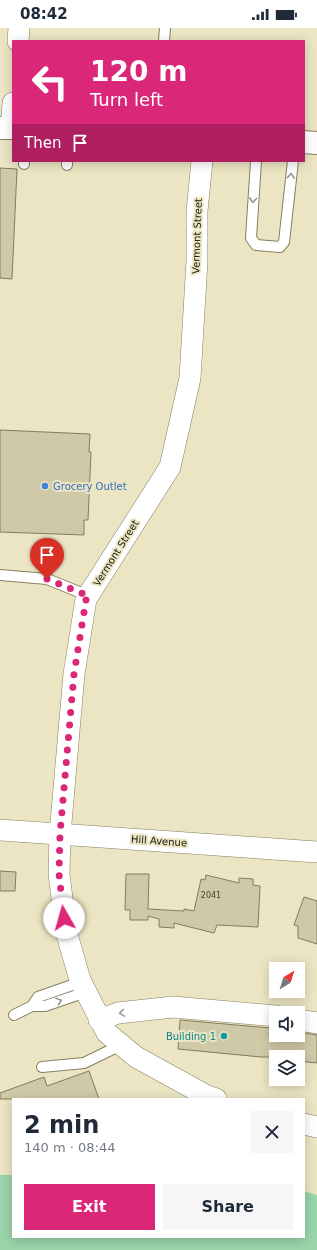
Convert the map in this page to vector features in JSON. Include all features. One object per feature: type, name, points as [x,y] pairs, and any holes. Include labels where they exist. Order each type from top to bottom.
[{"type":"street","points":[[18,28],[18,40]]},
{"type":"street","points":[[8,128],[12,108]]},
{"type":"street","points":[[305,142],[317,143]]},
{"type":"street","name":"Vermont Street","points":[[202,162],[197,211],[190,378],[170,467],[86,600],[74,674],[60,834],[59,874],[66,931],[83,987],[107,1033],[136,1057],[213,1098]]},
{"type":"street","name":"Hill Avenue","points":[[0,830],[317,852]]},
{"type":"street","points":[[99,1020],[118,1014],[173,1007],[269,1015]]},
{"type":"street","points":[[305,1021],[317,1023]]},
{"type":"street","points":[[305,1124],[317,1127]]},
{"type":"lane","points":[[164,40],[165,28]]},
{"type":"lane","points":[[256,162],[250,238],[256,245],[280,247],[284,242],[292,162]]},
{"type":"lane","points":[[0,575],[47,579],[89,596]]},
{"type":"lane","points":[[14,1015],[32,1006],[45,1006],[83,987]]},
{"type":"lane","points":[[42,1066],[84,1063],[121,1045]]},
{"type":"green space","points":[[0,1175],[12,1175],[12,1238],[305,1238],[305,1191],[317,1195],[317,1250],[0,1250]]},
{"type":"building","points":[[0,168],[17,169],[12,279],[0,278]]},
{"type":"building","name":"Grocery Outlet","points":[[0,430],[90,434],[89,452],[91,452],[88,520],[84,520],[84,535],[0,532]]},
{"type":"building","points":[[0,871],[16,872],[15,891],[0,891]]},
{"type":"building","points":[[126,874],[149,874],[148,909],[184,911],[184,909],[194,911],[201,879],[205,880],[206,875],[239,883],[239,878],[253,879],[253,885],[260,886],[258,927],[217,925],[214,933],[174,923],[174,928],[159,927],[159,919],[148,916],[148,920],[130,920],[130,910],[125,910]]},
{"type":"building","points":[[304,897],[317,901],[317,944],[298,938],[298,926],[294,925]]},
{"type":"building","name":"Building 1","points":[[180,1020],[269,1028],[269,1042],[305,1042],[305,1033],[317,1035],[317,1063],[305,1062],[305,1050],[269,1050],[269,1057],[261,1057],[178,1049]]},
{"type":"building","points":[[89,1071],[99,1098],[0,1099],[0,1093],[44,1077],[47,1086]]},
{"type":"place","name":"Grocery Outlet","points":[[45,486]]},
{"type":"place","name":"Building 1","points":[[224,1036]]},
{"type":"route","points":[[47,579],[89,596],[86,600],[74,674],[60,834],[59,874],[64,918]]}]
